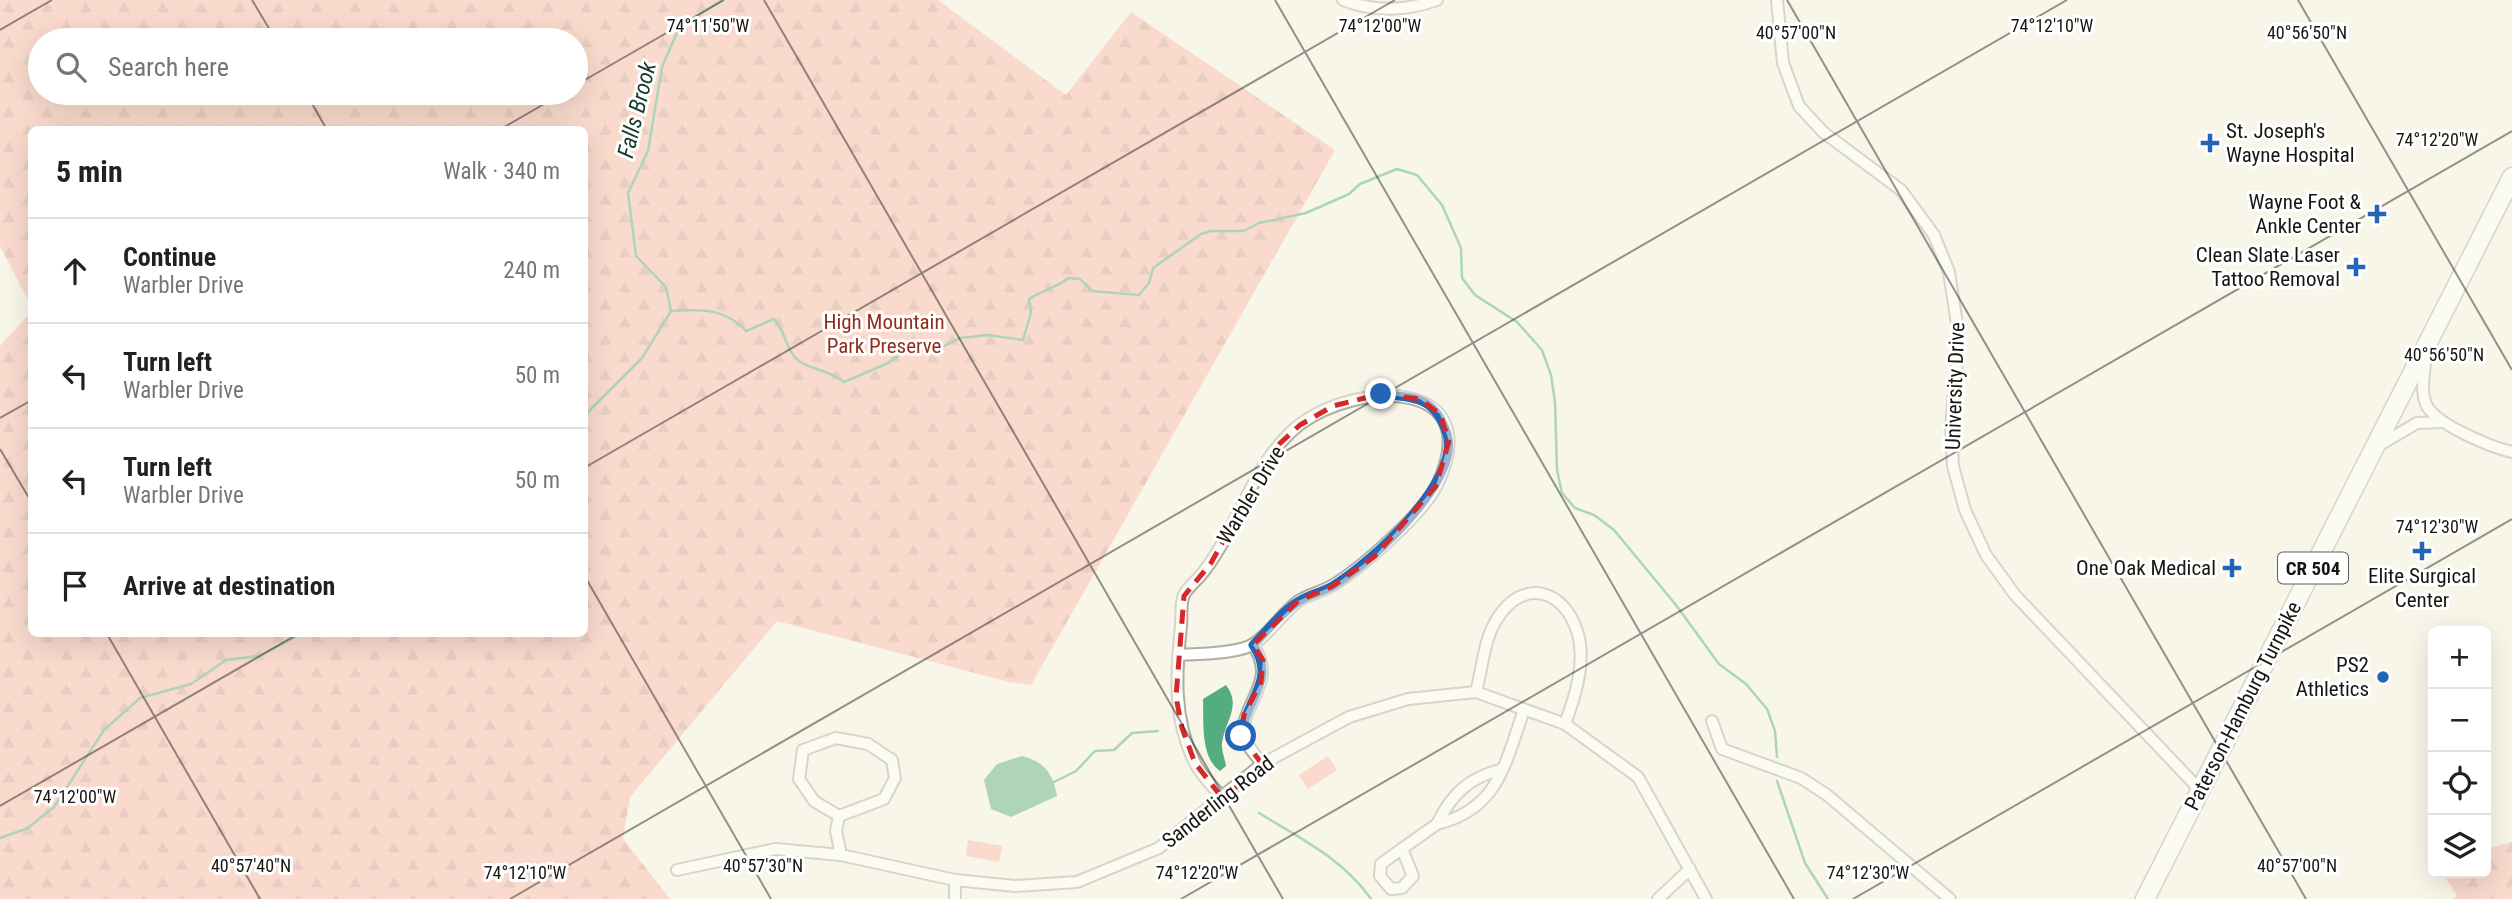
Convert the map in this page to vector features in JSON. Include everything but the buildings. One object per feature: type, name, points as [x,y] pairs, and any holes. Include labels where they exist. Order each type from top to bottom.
[{"type":"main road","name":"Paterson-Hamburg Turnpike","points":[[2145,899],[2512,177]]},
{"type":"street","points":[[1343,0],[1370,8],[1398,9],[1437,0]]},
{"type":"street","name":"University Drive","points":[[1777,0],[1783,63],[1799,106],[1823,132],[1883,174],[1906,196],[1934,235],[1949,272],[1959,337],[1951,427],[1953,466],[1965,510],[1986,555],[2015,595],[2200,790]]},
{"type":"street","points":[[2426,345],[2423,385],[2426,405],[2442,422],[2512,452]]},
{"type":"street","name":"Warbler Drive","points":[[1223,799],[1195,763],[1182,728],[1176,696],[1184,596],[1211,563],[1276,447],[1300,425],[1333,406],[1381,394],[1420,399],[1440,414],[1449,441],[1436,486],[1375,556],[1333,586],[1298,601],[1253,645]]},
{"type":"street","points":[[2374,448],[2417,423],[2442,422]]},
{"type":"street","points":[[1476,692],[1495,621],[1511,600],[1530,591],[1550,596],[1567,611],[1579,635],[1578,687],[1565,724]]},
{"type":"street","points":[[1178,655],[1214,653],[1253,645],[1263,660],[1261,682],[1244,715],[1241,736],[1262,764]]},
{"type":"street","name":"Sanderling Road","points":[[677,870],[775,849],[841,855],[955,880],[1015,886],[1077,882],[1159,848],[1223,799],[1262,764],[1349,717],[1408,699],[1476,692],[1565,724],[1638,777],[1706,899]]},
{"type":"street","points":[[1402,849],[1437,824],[1454,820],[1488,798],[1503,769],[1524,710]]},
{"type":"street","points":[[1712,721],[1722,748],[1810,784],[1860,820],[1950,899]]},
{"type":"street","points":[[836,738],[868,744],[892,760],[895,778],[884,799],[839,816],[814,801],[799,779],[803,750],[836,738]]},
{"type":"street","points":[[1437,824],[1459,789],[1480,775],[1503,769]]},
{"type":"street","points":[[839,816],[836,831],[841,855]]},
{"type":"street","points":[[1658,899],[1690,869]]},
{"type":"street","points":[[955,880],[955,899]]},
{"type":"highlighted area","points":[[1381,394],[1420,399],[1440,414],[1449,441],[1436,486],[1375,556],[1333,586],[1298,601],[1253,645],[1263,660],[1261,682],[1244,715],[1241,736],[1262,764],[1223,799],[1195,763],[1182,728],[1176,697],[1184,596],[1211,563],[1276,447],[1300,425],[1333,406]]},
{"type":"green space","name":"High Mountain Park Preserve","points":[[0,0],[938,0],[1066,95],[1131,12],[1335,150],[1031,685],[1009,682],[777,621],[630,797],[623,839],[670,899],[0,899],[0,346],[28,315],[28,637],[588,637],[588,126],[28,126],[28,300],[0,246]]},
{"type":"green space","points":[[1328,756],[1337,770],[1308,789],[1299,775]]},
{"type":"green space","points":[[968,840],[1002,846],[999,862],[966,856]]},
{"type":"green space","points":[[2512,842],[2512,899],[2454,899],[2457,896],[2446,878],[2491,878],[2491,848]]},
{"type":"shaded area","points":[[1226,685],[1231,693],[1233,707],[1222,743],[1226,766],[1220,771],[1209,757],[1206,748],[1203,699]]},
{"type":"shaded area","points":[[1022,756],[1047,770],[1057,796],[1011,817],[991,809],[984,780],[997,764]]},
{"type":"waterway","name":"Falls Brook","points":[[588,412],[642,358],[671,311],[666,287],[636,256],[628,193],[648,151],[662,67],[679,28],[722,0]]},
{"type":"waterway","points":[[671,311],[702,310],[721,314],[738,323],[746,331],[774,319],[791,352],[799,361],[832,374],[844,382],[888,363],[904,352],[936,350],[960,338],[988,335],[1023,340],[1031,313],[1029,299],[1068,278],[1080,279],[1092,291],[1139,295],[1149,283],[1153,268],[1201,234],[1211,231],[1244,231],[1259,223],[1306,213],[1349,194],[1360,184],[1397,169],[1417,175],[1442,205],[1461,248],[1462,278],[1475,295],[1517,322],[1542,350],[1551,375],[1555,402],[1557,470],[1562,493],[1575,508],[1594,515],[1614,530],[1676,605],[1719,664],[1746,684],[1767,709],[1775,731],[1777,757]]},
{"type":"waterway","name":"Falls Brook","points":[[0,838],[28,828],[54,807],[104,730],[140,698],[191,684],[226,660],[259,656],[295,637]]},
{"type":"waterway","points":[[1054,782],[1076,771],[1095,751],[1114,750],[1132,733],[1158,731]]},
{"type":"waterway","points":[[1777,781],[1805,863],[1828,899]]},
{"type":"waterway","points":[[1259,813],[1334,861],[1371,899]]},
{"type":"place","name":"St. Joseph's Wayne Hospital","points":[[2210,143]]},
{"type":"place","name":"Wayne Foot & Ankle Center","points":[[2377,214]]},
{"type":"place","name":"Clean Slate Laser Tattoo Removal","points":[[2356,267]]},
{"type":"place","name":"Elite Surgical Center","points":[[2422,551]]},
{"type":"place","name":"One Oak Medical","points":[[2232,568]]},
{"type":"place","name":"PS2 Athletics","points":[[2383,677]]},
{"type":"route","points":[[1241,736],[1244,715],[1261,682],[1263,660],[1253,645],[1298,601],[1333,586],[1375,556],[1436,486],[1449,441],[1440,414],[1420,399],[1381,394]]}]
